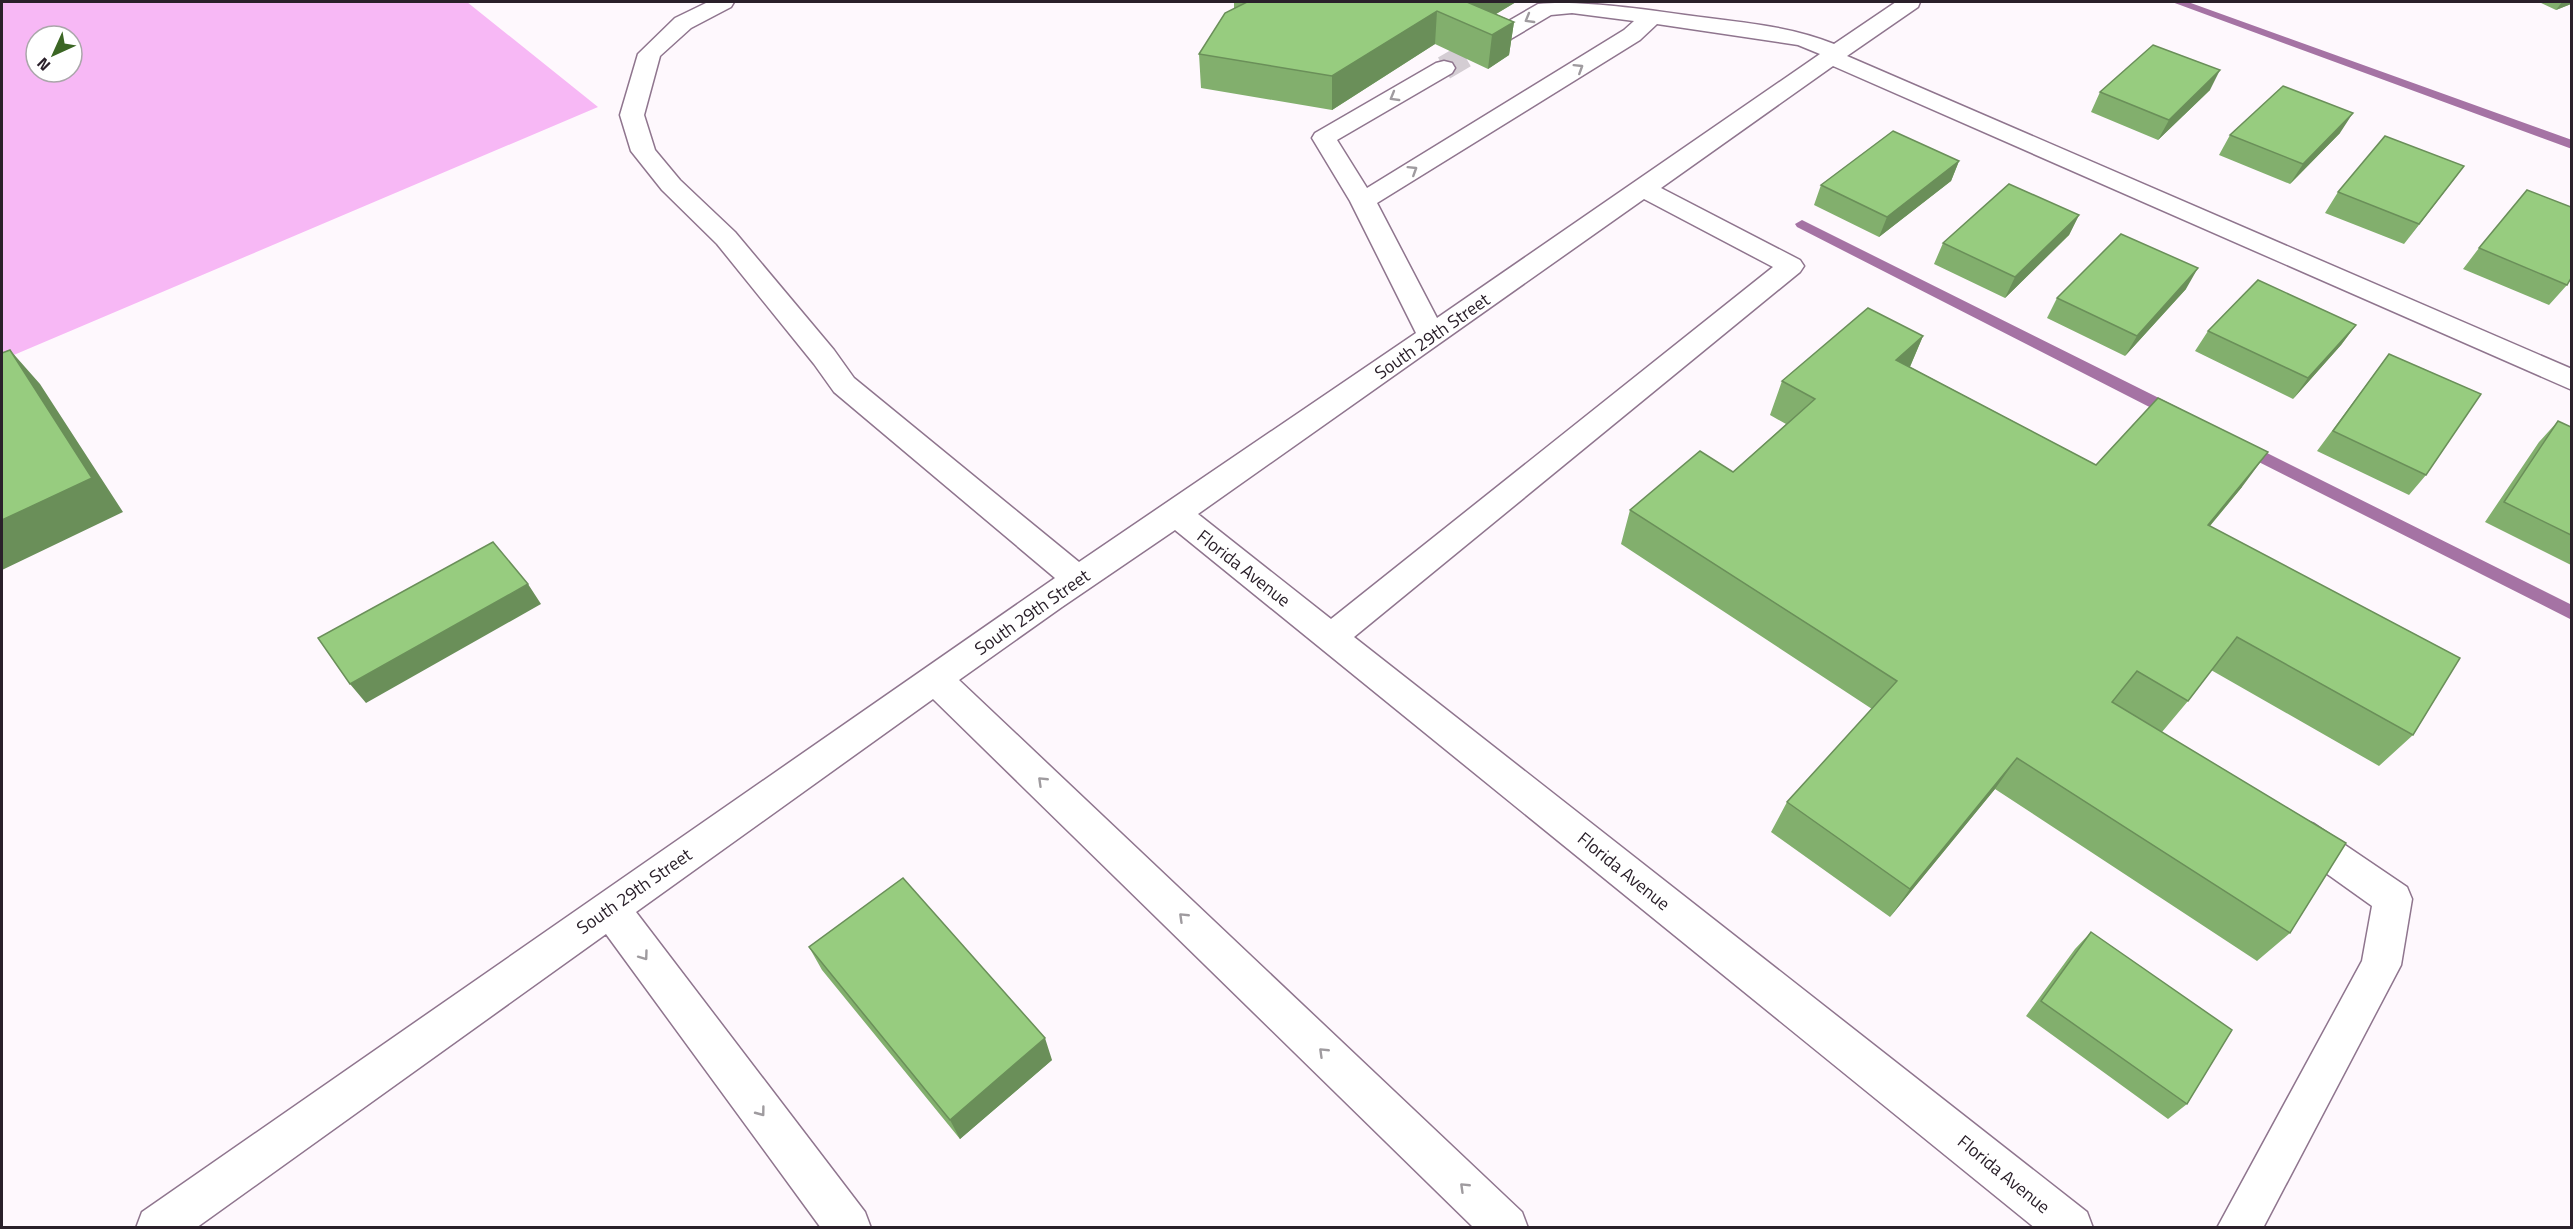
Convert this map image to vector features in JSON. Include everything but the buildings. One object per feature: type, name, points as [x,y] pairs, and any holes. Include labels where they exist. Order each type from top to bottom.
[{"type":"street","points":[[723,2],[683,22],[649,54],[632,115],[643,151],[671,185],[726,238],[824,357],[844,385],[1078,579]]},
{"type":"street","name":"South 29th Street","points":[[158,1227],[1078,579],[1176,514],[1910,2]]},
{"type":"street","points":[[1501,35],[1546,9],[1572,7],[1803,39],[1833,55],[2571,380]]},
{"type":"street","points":[[1363,201],[1632,35],[1652,17]]},
{"type":"street","points":[[1432,336],[1363,201],[1324,138],[1444,68]]},
{"type":"street","points":[[1331,637],[1791,266],[1642,189]]},
{"type":"street","name":"Florida Avenue","points":[[1176,514],[2072,1227]]},
{"type":"street","points":[[935,679],[1506,1227]]},
{"type":"street","points":[[2239,1227],[2381,965],[2393,899],[2267,812]]},
{"type":"street","points":[[610,909],[849,1227]]},
{"type":"shaded area","points":[[2,2],[467,2],[598,107],[2,360]]},
{"type":"waterway","points":[[2178,2],[2572,145]]},
{"type":"waterway","points":[[1802,224],[2175,413]]},
{"type":"waterway","points":[[2243,447],[2572,613]]},
{"type":"tunnel","points":[[1444,68],[1501,35]]}]
